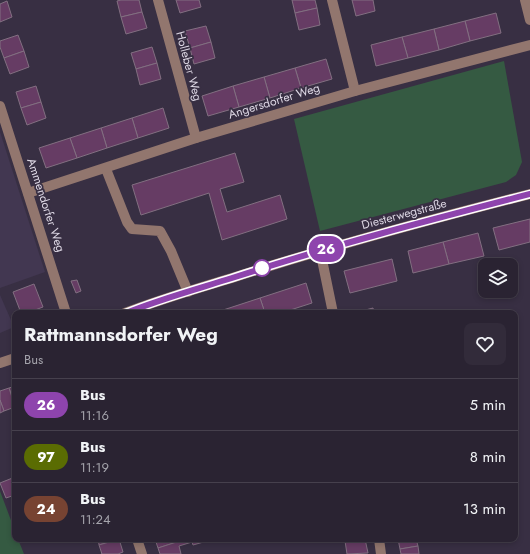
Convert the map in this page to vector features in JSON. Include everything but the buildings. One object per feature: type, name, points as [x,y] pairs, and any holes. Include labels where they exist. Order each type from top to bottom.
[{"type":"street","name":"Holleber Weg","points":[[158,0],[196,138]]},
{"type":"street","points":[[332,0],[354,91]]},
{"type":"street","points":[[525,0],[530,20]]},
{"type":"street","name":"Angersdorfer Weg","points":[[28,193],[106,169],[196,138],[354,91],[530,45]]},
{"type":"street","name":"Ammendorfer Weg","points":[[0,106],[65,310]]},
{"type":"street","points":[[106,169],[114,192],[132,229],[160,231],[171,251],[188,292]]},
{"type":"street","name":"Diesterwegstraße","points":[[134,310],[320,250],[530,194]]},
{"type":"street","points":[[320,250],[332,310]]},
{"type":"street","points":[[0,364],[12,359]]},
{"type":"street","points":[[138,542],[142,554]]},
{"type":"street","points":[[379,542],[381,554]]},
{"type":"shaded area","points":[[0,132],[45,272],[0,288]]},
{"type":"shaded area","points":[[0,295],[12,322],[12,328],[0,333]]},
{"type":"green space","points":[[504,61],[522,162],[516,175],[506,182],[320,231],[294,119]]},
{"type":"green space","points":[[0,491],[12,523],[12,542],[19,542],[24,554],[0,554]]},
{"type":"bus line","name":"26","points":[[135,310],[320,250],[530,194]]}]
